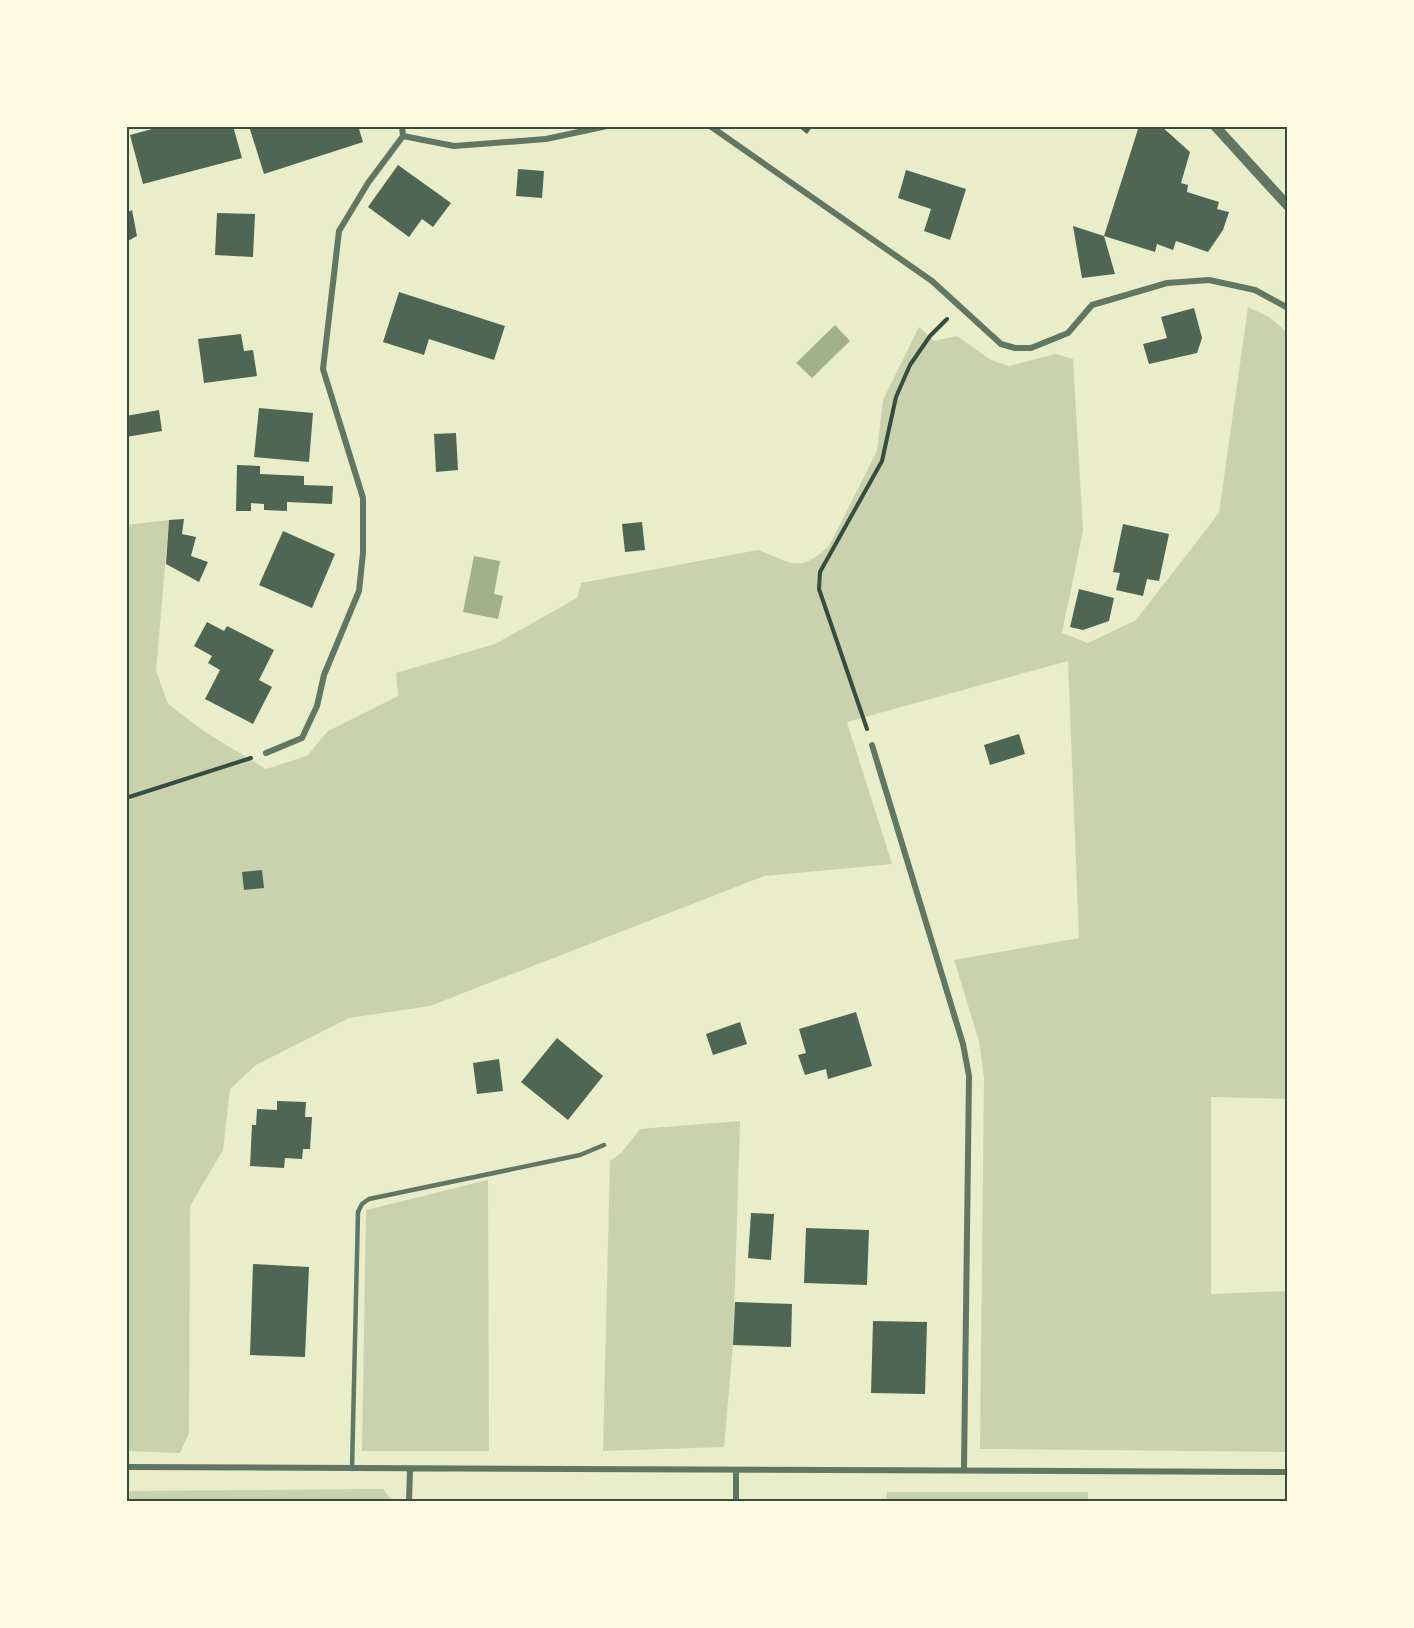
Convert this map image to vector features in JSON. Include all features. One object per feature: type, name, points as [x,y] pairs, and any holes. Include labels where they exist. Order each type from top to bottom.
[{"type":"street","points":[[266,753],[302,738],[317,706],[324,675],[359,591],[363,553],[363,498],[323,369],[339,231],[368,183],[404,135],[402,126]]},
{"type":"street","points":[[404,135],[454,146],[546,139],[607,126]]},
{"type":"street","points":[[710,126],[932,281],[1001,344],[1015,348],[1031,348],[1068,333],[1092,305],[1167,283],[1209,280],[1255,290],[1288,308]]},
{"type":"street","points":[[1215,126],[1288,206]]},
{"type":"street","points":[[872,745],[963,1044],[969,1076],[964,1469]]},
{"type":"street","points":[[126,1467],[1288,1472]]},
{"type":"street","points":[[409,1502],[410,1469]]},
{"type":"street","points":[[736,1470],[736,1502]]},
{"type":"lane","points":[[352,1469],[358,1212],[362,1204],[369,1199],[580,1155],[604,1145]]},
{"type":"path","points":[[872,745],[819,589],[820,572],[882,461],[896,397],[910,365],[930,336],[959,305]]},
{"type":"path","points":[[126,798],[266,753]]},
{"type":"shaded area","points":[[1248,307],[1269,317],[1288,333],[1288,1099],[1211,1097],[1211,1294],[1288,1291],[1288,1452],[980,1449],[984,1078],[979,1041],[954,960],[1079,938],[1068,661],[847,722],[892,864],[764,876],[430,1006],[349,1018],[256,1065],[230,1089],[223,1150],[190,1206],[189,1433],[180,1453],[126,1451],[126,525],[169,520],[156,671],[168,704],[205,732],[266,769],[307,756],[328,731],[398,696],[396,673],[495,644],[577,598],[581,583],[758,550],[795,563],[809,561],[818,555],[829,546],[877,451],[883,400],[919,327],[934,341],[957,336],[991,360],[1009,366],[1055,354],[1073,359],[1083,531],[1062,633],[1088,643],[1136,620],[1219,513]]},
{"type":"shaded area","points":[[835,325],[850,341],[812,378],[796,363]]},
{"type":"shaded area","points":[[474,556],[500,561],[494,594],[503,596],[498,619],[463,612]]},
{"type":"shaded area","points":[[740,1121],[733,1345],[724,1447],[603,1451],[610,1161],[621,1153],[640,1129]]},
{"type":"shaded area","points":[[488,1180],[489,1451],[362,1451],[366,1210]]},
{"type":"shaded area","points":[[383,1489],[393,1502],[126,1502],[126,1491]]},
{"type":"shaded area","points":[[887,1492],[1088,1492],[1088,1502],[886,1502]]},
{"type":"building","points":[[163,126],[233,126],[242,158],[143,184],[130,135]]},
{"type":"building","points":[[249,126],[358,126],[363,142],[264,174]]},
{"type":"building","points":[[797,126],[813,126],[807,134]]},
{"type":"building","points":[[1139,126],[1161,126],[1190,152],[1181,183],[1188,185],[1187,192],[1219,202],[1217,209],[1229,212],[1223,230],[1208,252],[1176,241],[1173,250],[1157,244],[1155,252],[1104,236]]},
{"type":"building","points":[[398,165],[451,203],[433,227],[422,219],[409,237],[368,207]]},
{"type":"building","points":[[518,169],[544,171],[542,198],[516,196]]},
{"type":"building","points":[[906,170],[966,189],[950,240],[924,231],[931,209],[898,198]]},
{"type":"building","points":[[132,210],[137,236],[126,242],[126,213]]},
{"type":"building","points":[[217,213],[255,214],[253,257],[215,255]]},
{"type":"building","points":[[1073,226],[1104,236],[1115,274],[1082,278]]},
{"type":"building","points":[[399,292],[505,326],[494,360],[429,339],[424,355],[383,342]]},
{"type":"building","points":[[1194,308],[1202,338],[1197,353],[1149,364],[1143,344],[1167,338],[1161,317]]},
{"type":"building","points":[[241,334],[244,351],[253,350],[257,376],[204,383],[198,339]]},
{"type":"building","points":[[259,408],[313,413],[309,462],[254,457]]},
{"type":"building","points":[[159,410],[162,431],[126,437],[126,416]]},
{"type":"building","points":[[456,433],[458,470],[436,472],[434,434]]},
{"type":"building","points":[[237,465],[260,466],[260,474],[304,476],[304,485],[333,486],[332,504],[287,502],[287,511],[264,510],[264,504],[251,503],[251,511],[236,511]]},
{"type":"building","points":[[184,519],[182,534],[196,537],[191,556],[208,562],[199,582],[166,564],[169,520]]},
{"type":"building","points":[[642,522],[645,550],[625,552],[622,524]]},
{"type":"building","points":[[1123,524],[1169,534],[1159,581],[1147,579],[1143,596],[1116,590],[1120,573],[1113,572]]},
{"type":"building","points":[[283,531],[335,554],[312,608],[259,585]]},
{"type":"building","points":[[1079,589],[1114,598],[1109,621],[1083,630],[1070,627]]},
{"type":"building","points":[[207,622],[224,631],[227,626],[274,650],[259,680],[272,687],[253,724],[205,699],[220,670],[208,663],[212,656],[194,646]]},
{"type":"building","points":[[1019,734],[1025,754],[990,765],[984,745]]},
{"type":"building","points":[[262,870],[264,888],[244,890],[242,872]]},
{"type":"building","points":[[856,1012],[872,1066],[828,1079],[826,1069],[805,1075],[798,1055],[806,1053],[799,1029]]},
{"type":"building","points":[[740,1022],[747,1044],[713,1055],[706,1034]]},
{"type":"building","points":[[557,1038],[603,1076],[568,1120],[521,1082]]},
{"type":"building","points":[[499,1059],[503,1091],[477,1094],[473,1063]]},
{"type":"building","points":[[277,1101],[306,1102],[305,1117],[312,1117],[310,1149],[303,1149],[302,1159],[285,1158],[284,1168],[250,1166],[252,1125],[256,1125],[257,1109],[277,1110]]},
{"type":"building","points":[[751,1213],[774,1214],[771,1260],[748,1258]]},
{"type":"building","points":[[806,1228],[869,1230],[867,1285],[804,1283]]},
{"type":"building","points":[[253,1264],[309,1267],[305,1357],[250,1355]]},
{"type":"building","points":[[735,1302],[792,1304],[791,1347],[733,1345]]},
{"type":"building","points":[[873,1321],[927,1322],[925,1394],[871,1393]]}]
